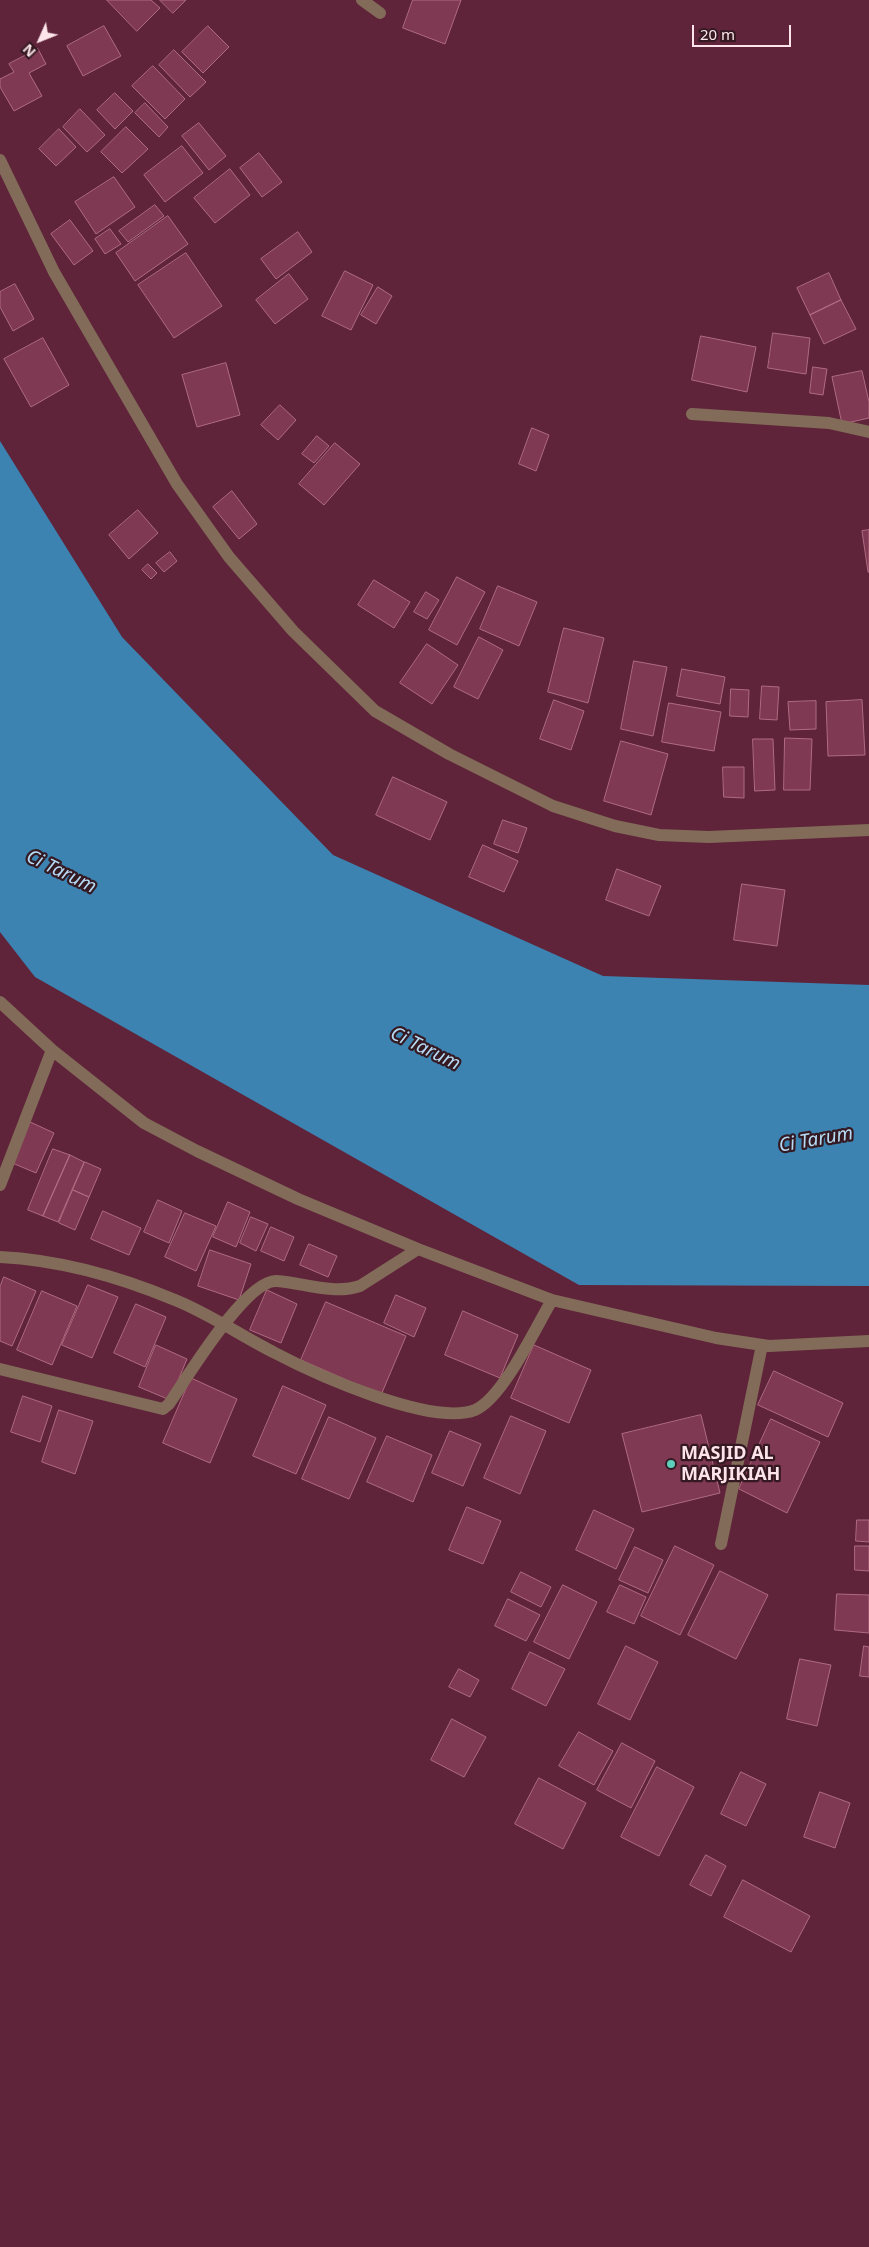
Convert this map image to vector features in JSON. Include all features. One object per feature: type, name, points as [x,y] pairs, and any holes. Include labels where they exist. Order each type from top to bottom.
[{"type":"street","points":[[362,0],[380,13]]},
{"type":"street","points":[[0,160],[54,272],[176,484],[229,557],[292,632],[375,712],[449,754],[553,806],[615,826],[659,835],[709,837],[869,830]]},
{"type":"street","points":[[692,414],[828,423],[869,432]]},
{"type":"street","points":[[0,1002],[52,1050],[144,1123],[197,1152],[298,1199],[418,1249],[552,1300],[716,1338],[762,1345],[869,1341]]},
{"type":"street","points":[[0,1186],[52,1050]]},
{"type":"street","points":[[0,1369],[163,1409],[170,1404],[224,1324],[261,1285],[269,1281],[352,1289],[360,1286],[418,1249]]},
{"type":"street","points":[[0,1257],[60,1265],[132,1283],[201,1311],[275,1353],[380,1398],[439,1413],[474,1410],[486,1403],[497,1391],[514,1365],[552,1300]]},
{"type":"street","points":[[721,1544],[762,1345]]},
{"type":"water","name":"Ci Tarum","points":[[0,441],[122,637],[333,855],[603,976],[869,985],[869,1286],[579,1285],[35,977],[0,932]]},
{"type":"building","points":[[107,0],[151,0],[160,8],[137,31]]},
{"type":"building","points":[[160,0],[186,0],[173,13]]},
{"type":"building","points":[[413,0],[461,0],[445,44],[403,28]]},
{"type":"building","points":[[104,26],[121,56],[83,76],[67,46]]},
{"type":"building","points":[[208,26],[229,47],[203,73],[182,52]]},
{"type":"building","points":[[38,49],[46,64],[29,73],[42,96],[14,111],[0,87],[0,79],[14,72],[9,64]]},
{"type":"building","points":[[174,50],[206,82],[190,97],[159,65]]},
{"type":"building","points":[[153,66],[185,99],[165,119],[132,86]]},
{"type":"building","points":[[115,93],[133,111],[115,129],[97,110]]},
{"type":"building","points":[[145,103],[168,127],[159,137],[135,113]]},
{"type":"building","points":[[80,109],[105,135],[87,152],[63,127]]},
{"type":"building","points":[[199,123],[226,156],[209,170],[182,136]]},
{"type":"building","points":[[126,127],[148,149],[122,173],[101,152]]},
{"type":"building","points":[[59,129],[76,147],[56,166],[39,149]]},
{"type":"building","points":[[182,146],[203,173],[165,202],[144,175]]},
{"type":"building","points":[[259,153],[282,182],[262,197],[240,168]]},
{"type":"building","points":[[230,169],[250,195],[215,223],[194,198]]},
{"type":"building","points":[[114,177],[135,207],[96,234],[75,202]]},
{"type":"building","points":[[155,205],[164,216],[128,242],[119,231]]},
{"type":"building","points":[[168,216],[188,244],[135,281],[116,253]]},
{"type":"building","points":[[70,220],[93,251],[74,265],[51,234]]},
{"type":"building","points":[[110,229],[121,244],[105,254],[95,239]]},
{"type":"building","points":[[298,232],[312,252],[276,279],[261,259]]},
{"type":"building","points":[[186,253],[222,306],[174,338],[138,285]]},
{"type":"building","points":[[345,271],[373,285],[351,330],[322,316]]},
{"type":"building","points":[[829,273],[841,300],[810,315],[797,288]]},
{"type":"building","points":[[289,274],[308,299],[275,324],[256,300]]},
{"type":"building","points":[[15,284],[34,319],[13,331],[0,307],[0,292]]},
{"type":"building","points":[[378,287],[392,296],[376,324],[361,315]]},
{"type":"building","points":[[841,300],[856,329],[824,344],[810,315]]},
{"type":"building","points":[[773,333],[810,338],[806,374],[768,368]]},
{"type":"building","points":[[701,336],[756,347],[747,392],[692,380]]},
{"type":"building","points":[[43,338],[69,385],[31,407],[4,359]]},
{"type":"building","points":[[226,363],[240,415],[197,427],[182,375]]},
{"type":"building","points":[[813,367],[827,369],[823,395],[810,393]]},
{"type":"building","points":[[862,371],[869,402],[869,418],[842,424],[832,377]]},
{"type":"building","points":[[280,405],[296,420],[278,440],[261,425]]},
{"type":"building","points":[[532,428],[549,435],[536,471],[519,464]]},
{"type":"building","points":[[317,436],[329,446],[314,463],[302,454]]},
{"type":"building","points":[[335,443],[360,464],[324,505],[299,484]]},
{"type":"building","points":[[232,491],[257,524],[239,539],[213,507]]},
{"type":"building","points":[[138,510],[158,533],[129,559],[109,535]]},
{"type":"building","points":[[869,530],[869,572],[868,572],[862,531]]},
{"type":"building","points":[[170,552],[177,561],[164,572],[156,563]]},
{"type":"building","points":[[148,564],[157,573],[151,579],[142,570]]},
{"type":"building","points":[[457,577],[485,592],[457,645],[429,630]]},
{"type":"building","points":[[374,580],[410,602],[394,628],[358,605]]},
{"type":"building","points":[[498,586],[537,602],[519,646],[480,629]]},
{"type":"building","points":[[426,592],[439,600],[427,619],[414,612]]},
{"type":"building","points":[[564,628],[604,638],[588,703],[548,692]]},
{"type":"building","points":[[479,637],[503,650],[478,699],[454,687]]},
{"type":"building","points":[[427,644],[458,665],[432,704],[400,683]]},
{"type":"building","points":[[634,661],[667,667],[653,736],[621,729]]},
{"type":"building","points":[[682,669],[725,677],[720,704],[677,696]]},
{"type":"building","points":[[762,686],[779,687],[777,720],[760,719]]},
{"type":"building","points":[[731,689],[749,690],[748,717],[730,716]]},
{"type":"building","points":[[554,700],[584,711],[571,750],[540,739]]},
{"type":"building","points":[[862,700],[865,755],[828,756],[826,702]]},
{"type":"building","points":[[816,701],[816,729],[790,730],[788,702]]},
{"type":"building","points":[[669,703],[721,712],[714,751],[662,742]]},
{"type":"building","points":[[785,738],[812,739],[810,790],[784,790]]},
{"type":"building","points":[[753,739],[773,739],[775,790],[755,791]]},
{"type":"building","points":[[621,741],[668,754],[651,815],[604,801]]},
{"type":"building","points":[[723,767],[744,767],[744,798],[724,797]]},
{"type":"building","points":[[393,777],[447,802],[430,840],[376,815]]},
{"type":"building","points":[[503,820],[527,828],[518,853],[494,844]]},
{"type":"building","points":[[483,845],[518,861],[504,892],[469,877]]},
{"type":"building","points":[[617,869],[661,886],[649,916],[606,900]]},
{"type":"building","points":[[742,884],[785,890],[777,946],[734,940]]},
{"type":"building","points":[[28,1121],[54,1133],[36,1173],[10,1162]]},
{"type":"building","points":[[53,1149],[70,1155],[43,1216],[28,1210]]},
{"type":"building","points":[[70,1155],[84,1162],[58,1222],[43,1216]]},
{"type":"building","points":[[85,1162],[101,1169],[89,1197],[73,1190]]},
{"type":"building","points":[[73,1190],[89,1197],[75,1230],[59,1223]]},
{"type":"building","points":[[158,1200],[182,1211],[169,1243],[144,1232]]},
{"type":"building","points":[[228,1202],[250,1212],[236,1247],[213,1237]]},
{"type":"building","points":[[103,1211],[141,1228],[129,1255],[91,1239]]},
{"type":"building","points":[[185,1213],[216,1226],[196,1271],[165,1257]]},
{"type":"building","points":[[251,1217],[268,1224],[256,1251],[240,1243]]},
{"type":"building","points":[[271,1227],[294,1237],[284,1261],[261,1251]]},
{"type":"building","points":[[309,1244],[337,1256],[328,1277],[300,1265]]},
{"type":"building","points":[[210,1250],[251,1264],[239,1300],[198,1286]]},
{"type":"building","points":[[4,1277],[36,1291],[12,1346],[0,1341],[0,1287]]},
{"type":"building","points":[[88,1285],[118,1297],[92,1358],[62,1345]]},
{"type":"building","points":[[267,1290],[297,1304],[281,1343],[250,1330]]},
{"type":"building","points":[[42,1291],[77,1306],[52,1365],[17,1350]]},
{"type":"building","points":[[396,1295],[426,1308],[414,1337],[384,1323]]},
{"type":"building","points":[[326,1302],[406,1336],[381,1395],[301,1360]]},
{"type":"building","points":[[136,1304],[166,1317],[145,1367],[114,1353]]},
{"type":"building","points":[[463,1311],[518,1335],[500,1378],[445,1355]]},
{"type":"building","points":[[156,1345],[187,1359],[170,1400],[139,1387]]},
{"type":"building","points":[[534,1345],[591,1370],[569,1423],[511,1398]]},
{"type":"building","points":[[774,1371],[843,1403],[828,1437],[758,1405]]},
{"type":"building","points":[[191,1378],[237,1399],[210,1463],[163,1443]]},
{"type":"building","points":[[283,1386],[326,1405],[296,1474],[253,1456]]},
{"type":"building","points":[[23,1396],[52,1406],[40,1442],[11,1432]]},
{"type":"building","points":[[59,1410],[93,1421],[75,1474],[42,1462]]},
{"type":"building","name":"MASJID AL MARJIKIAH","points":[[701,1415],[720,1493],[642,1512],[622,1434]]},
{"type":"building","points":[[511,1416],[546,1431],[520,1494],[484,1478]]},
{"type":"building","points":[[329,1417],[376,1438],[349,1499],[302,1479]]},
{"type":"building","points":[[771,1419],[820,1442],[787,1513],[739,1489]]},
{"type":"building","points":[[450,1431],[481,1444],[463,1486],[432,1473]]},
{"type":"building","points":[[387,1436],[432,1455],[413,1502],[367,1482]]},
{"type":"building","points":[[467,1507],[501,1521],[483,1564],[449,1550]]},
{"type":"building","points":[[594,1510],[634,1529],[616,1569],[576,1550]]},
{"type":"building","points":[[857,1520],[869,1520],[869,1542],[856,1541]]},
{"type":"building","points":[[675,1546],[714,1565],[680,1635],[641,1616]]},
{"type":"building","points":[[855,1546],[869,1546],[869,1571],[855,1570]]},
{"type":"building","points":[[635,1547],[663,1560],[648,1593],[619,1580]]},
{"type":"building","points":[[720,1571],[768,1595],[736,1659],[688,1635]]},
{"type":"building","points":[[521,1572],[551,1587],[541,1607],[511,1592]]},
{"type":"building","points":[[563,1585],[597,1602],[569,1659],[534,1642]]},
{"type":"building","points":[[620,1585],[646,1597],[634,1624],[607,1612]]},
{"type":"building","points":[[837,1594],[869,1595],[869,1633],[835,1630]]},
{"type":"building","points":[[508,1599],[540,1615],[526,1641],[495,1626]]},
{"type":"building","points":[[626,1646],[658,1662],[630,1720],[598,1704]]},
{"type":"building","points":[[864,1646],[869,1647],[869,1677],[860,1676]]},
{"type":"building","points":[[530,1652],[565,1669],[546,1706],[512,1689]]},
{"type":"building","points":[[800,1659],[831,1665],[817,1726],[787,1719]]},
{"type":"building","points":[[459,1669],[479,1680],[470,1697],[449,1687]]},
{"type":"building","points":[[452,1719],[486,1737],[464,1777],[431,1760]]},
{"type":"building","points":[[579,1732],[613,1751],[594,1785],[559,1766]]},
{"type":"building","points":[[622,1743],[655,1761],[631,1808],[597,1790]]},
{"type":"building","points":[[657,1767],[694,1787],[659,1856],[621,1837]]},
{"type":"building","points":[[741,1772],[766,1784],[746,1826],[721,1814]]},
{"type":"building","points":[[539,1778],[586,1803],[563,1849],[515,1824]]},
{"type":"building","points":[[820,1792],[850,1803],[835,1848],[804,1837]]},
{"type":"building","points":[[706,1855],[726,1866],[711,1896],[690,1885]]},
{"type":"building","points":[[743,1880],[810,1916],[791,1952],[724,1917]]},
{"type":"place","name":"MASJID AL MARJIKIAH","points":[[671,1464]]}]
